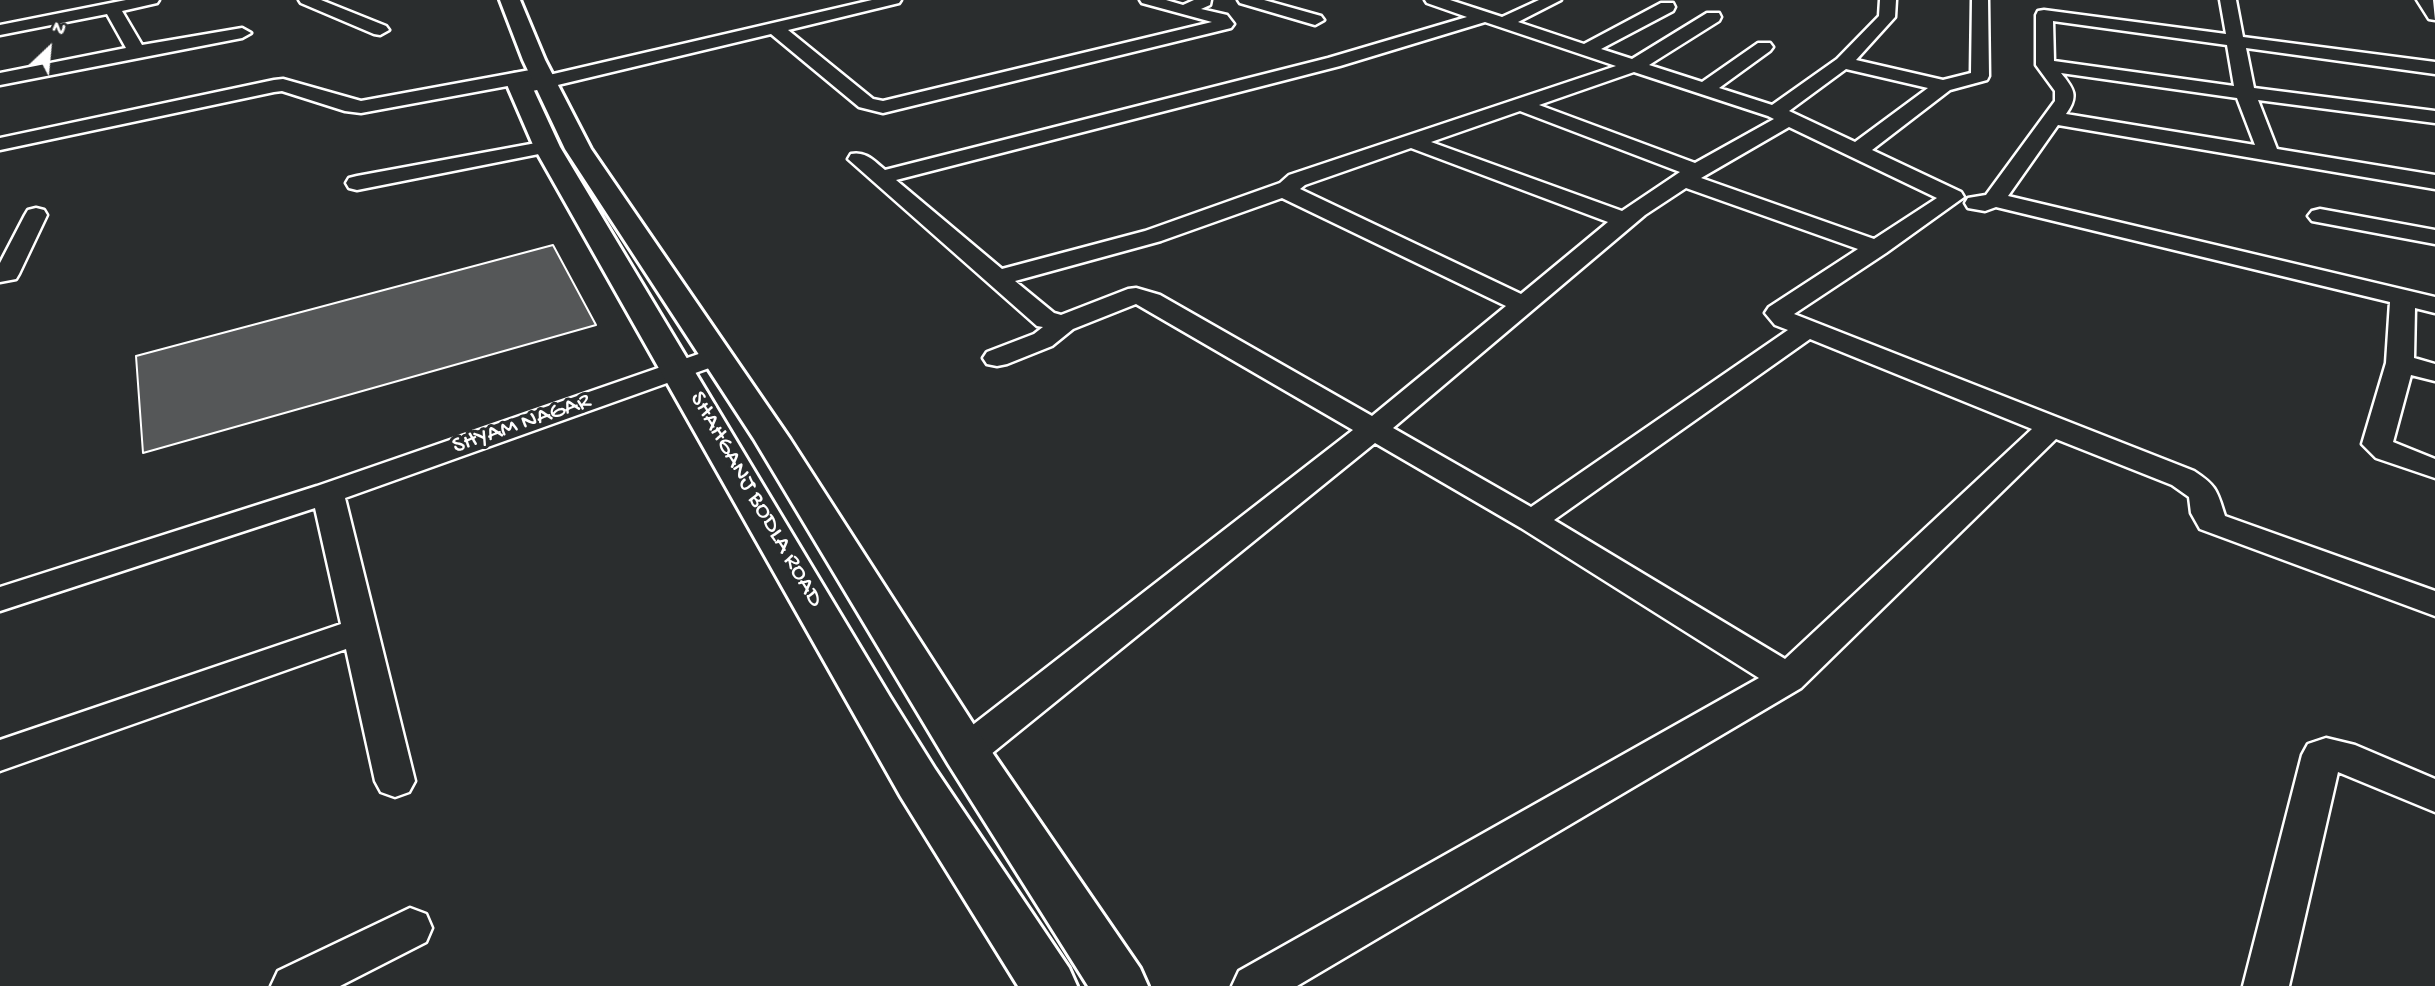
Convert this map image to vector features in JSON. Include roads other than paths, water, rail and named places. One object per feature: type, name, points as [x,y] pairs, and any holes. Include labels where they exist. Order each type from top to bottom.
[{"type":"main road","name":"SHAHGANJ BODLA ROAD","points":[[489,0],[531,81],[565,159],[679,370],[918,783],[1049,986]]},
{"type":"main road","points":[[510,0],[531,81]]},
{"type":"main road","points":[[565,159],[716,356],[772,439],[966,752],[1120,986]]},
{"type":"street","points":[[0,30],[151,0]]},
{"type":"street","points":[[307,0],[380,30]]},
{"type":"street","points":[[0,144],[274,86],[284,85],[352,107],[361,107],[531,81],[776,29],[893,0]]},
{"type":"street","points":[[776,29],[866,103],[883,107],[1225,24],[1221,19],[1148,0]]},
{"type":"street","points":[[1184,10],[1208,0]]},
{"type":"street","points":[[1246,0],[1315,20]]},
{"type":"street","points":[[1433,0],[1782,115],[1953,197],[1985,204],[1994,200],[2055,118],[2067,96],[2045,65],[2045,8],[2235,40],[2435,68]]},
{"type":"street","points":[[882,177],[1494,20],[1553,0]]},
{"type":"street","points":[[966,752],[1372,429],[1625,220],[1782,115],[1843,63],[1887,17],[1887,0]]},
{"type":"street","points":[[1857,151],[1943,86],[1980,76],[1980,0]]},
{"type":"street","points":[[2228,0],[2245,93],[2269,155]]},
{"type":"street","points":[[2425,0],[2435,15]]},
{"type":"street","points":[[1585,50],[1667,7]]},
{"type":"street","points":[[112,8],[137,51]]},
{"type":"street","points":[[998,278],[1153,236],[1288,188],[1297,180],[1634,66],[1713,16]]},
{"type":"street","points":[[0,79],[242,33]]},
{"type":"street","points":[[1704,89],[1765,47]]},
{"type":"street","points":[[1843,63],[1943,86]]},
{"type":"street","points":[[2045,65],[2435,117]]},
{"type":"street","points":[[1521,105],[1690,175],[1878,248]]},
{"type":"street","points":[[2055,118],[2435,182]]},
{"type":"street","points":[[1415,142],[1625,220]]},
{"type":"street","points":[[357,183],[565,159]]},
{"type":"street","points":[[859,159],[1046,320],[1054,324],[1064,323],[1128,298],[1143,297],[1532,521],[1788,678]]},
{"type":"street","points":[[1288,188],[1291,195],[1525,305]]},
{"type":"street","points":[[1953,197],[1780,310],[1780,316],[2183,478],[2207,495],[2211,522],[2220,526],[2435,604]]},
{"type":"street","points":[[1994,200],[2435,305]]},
{"type":"street","points":[[0,275],[7,274],[36,215]]},
{"type":"street","points":[[2320,216],[2435,237]]},
{"type":"street","points":[[2403,297],[2400,363],[2377,444],[2387,452],[2435,469]]},
{"type":"street","points":[[997,358],[1043,340],[1064,323]]},
{"type":"street","points":[[1532,521],[1807,329]]},
{"type":"street","name":"SHYAM NAGAR","points":[[0,598],[328,493],[716,356]]},
{"type":"street","points":[[2400,363],[2435,373]]},
{"type":"street","points":[[1255,986],[1788,678],[2052,427]]},
{"type":"street","points":[[328,493],[395,782]]},
{"type":"street","points":[[0,756],[359,631]]},
{"type":"street","points":[[2266,986],[2322,755],[2326,753],[2341,756],[2435,796]]},
{"type":"street","points":[[294,986],[410,928]]}]
